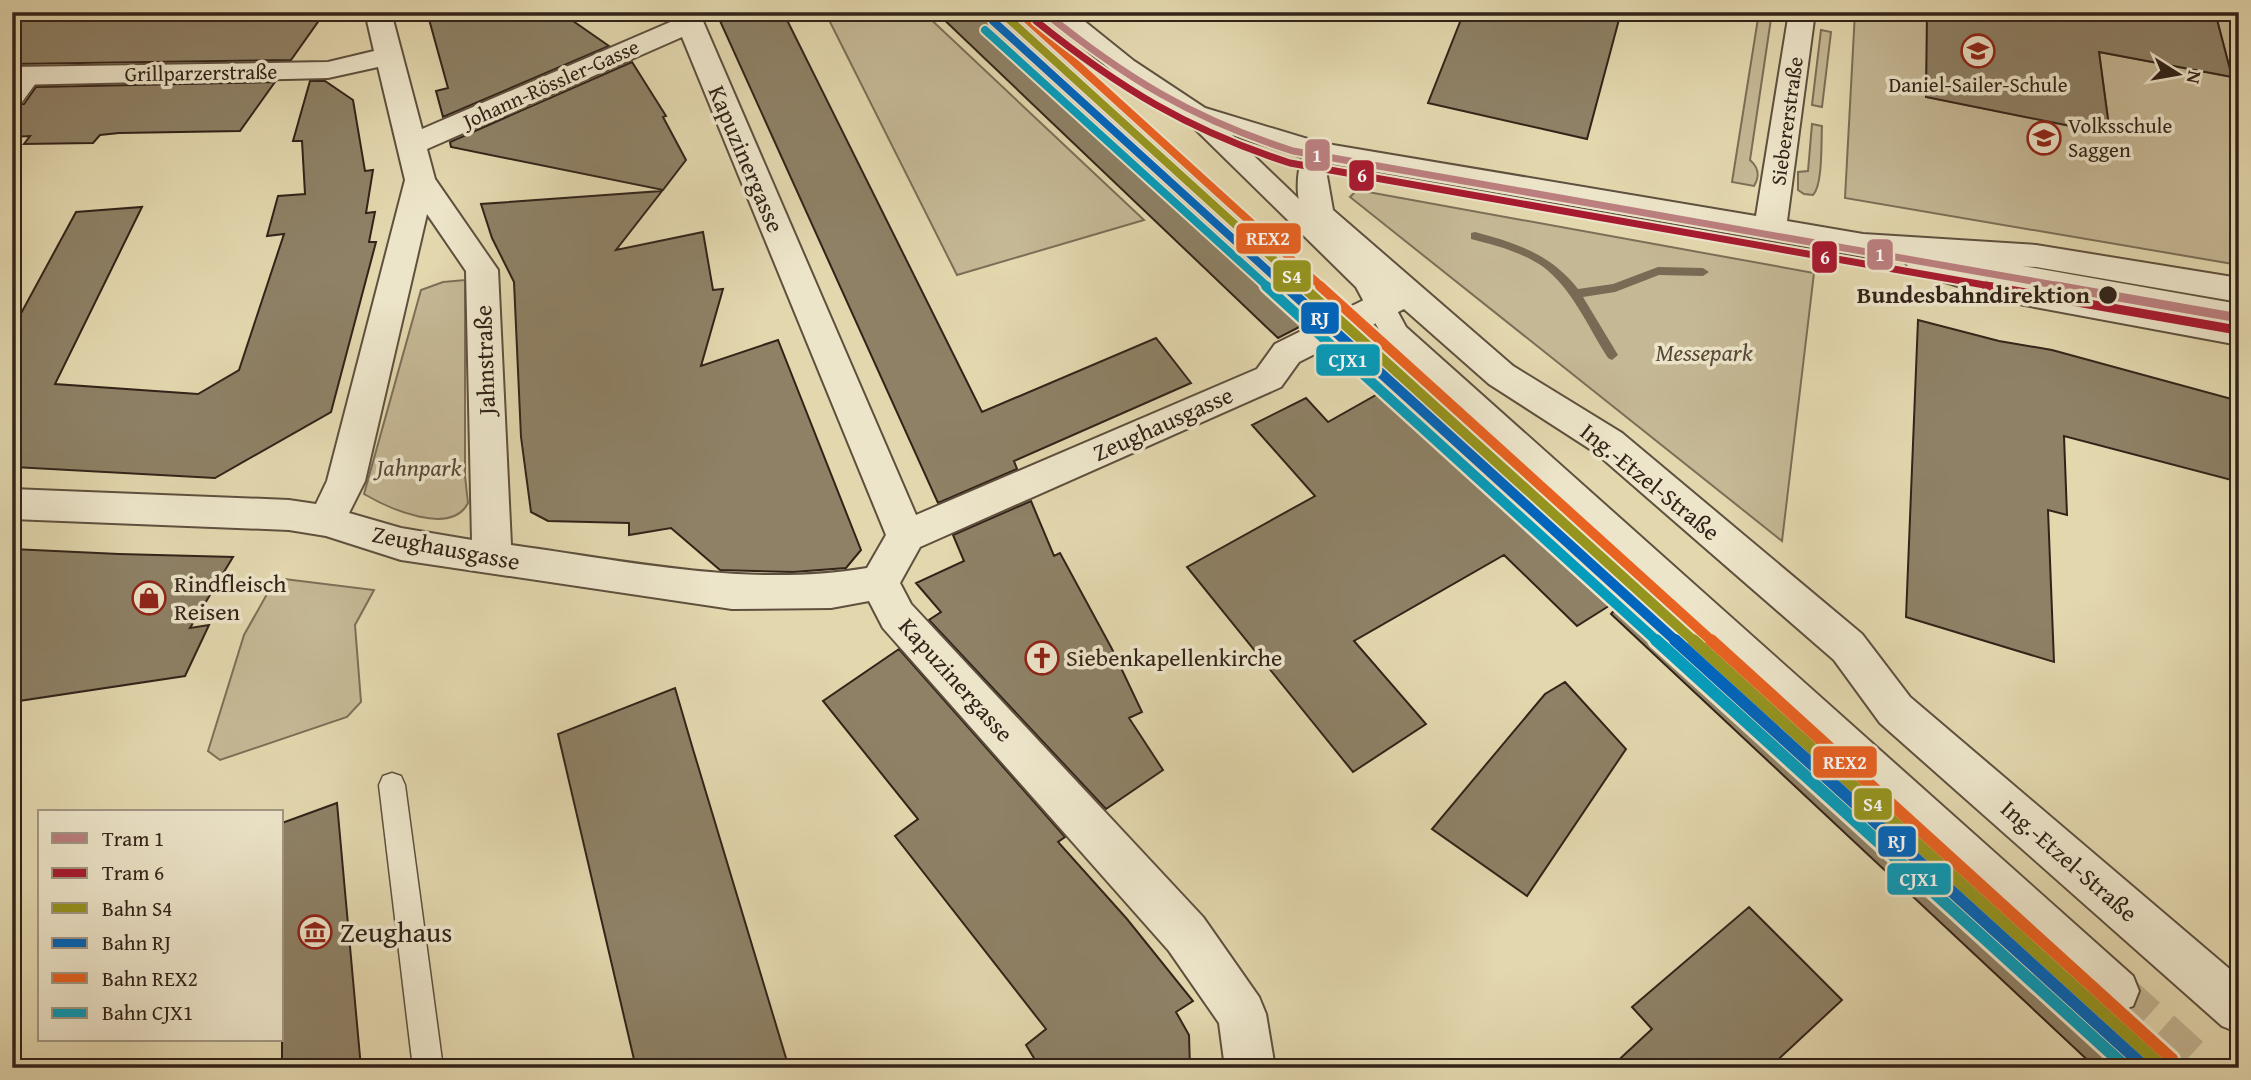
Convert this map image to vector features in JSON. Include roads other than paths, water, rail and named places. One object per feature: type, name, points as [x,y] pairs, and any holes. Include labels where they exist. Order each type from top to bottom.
[{"type":"street","name":"Jahnstraße","points":[[378,12],[420,180],[482,270],[492,559]]},
{"type":"street","points":[[1056,12],[1124,68],[1195,114],[1367,281],[1395,334],[2118,991]]},
{"type":"street","name":"Siebererstraße","points":[[1770,229],[1802,12]]},
{"type":"street","name":"Johann-Rössler-Gasse","points":[[412,144],[687,18]]},
{"type":"street","name":"Kapuzinergasse","points":[[687,18],[906,536]]},
{"type":"street","name":"Grillparzerstraße","points":[[20,83],[328,70],[388,56]]},
{"type":"street","points":[[1195,114],[1318,152],[1863,245],[2042,256],[2239,290]]},
{"type":"street","name":"Ing.-Etzel-Straße","points":[[1318,152],[1312,176],[1318,214],[1501,374],[1620,440],[1718,521],[1848,647],[1895,710],[2239,1009]]},
{"type":"street","name":"Jahnstraße","points":[[326,521],[346,481],[420,180]]},
{"type":"street","points":[[1863,245],[2008,290],[2239,332]]},
{"type":"street","name":"Zeughausgasse","points":[[906,536],[1269,378],[1287,353],[1407,293]]},
{"type":"street","name":"Zeughausgasse","points":[[12,504],[289,515],[326,521],[401,544],[732,592],[831,592],[879,583]]},
{"type":"street","points":[[879,583],[906,536]]},
{"type":"street","name":"Kapuzinergasse","points":[[879,583],[897,616],[1186,934],[1242,1014],[1250,1068]]},
{"type":"lane","points":[[1863,245],[2239,311]]},
{"type":"lane","points":[[391,785],[428,1068]]},
{"type":"waterway","points":[[1475,236],[1527,253],[1546,264],[1574,294]]},
{"type":"waterway","points":[[1574,294],[1615,288],[1658,271],[1703,272]]},
{"type":"waterway","points":[[1574,294],[1612,355]]},
{"type":"tunnel","points":[[2118,991],[2203,1068]]},
{"type":"tram line","name":"1","points":[[1044,12],[1104,59],[1161,96],[1222,126],[1293,151],[2239,318]]},
{"type":"tram line","name":"6","points":[[1036,21],[1096,69],[1155,107],[1217,137],[1290,163],[2237,330]]},
{"type":"rail line","name":"S4","points":[[1001,12],[2164,1068]]},
{"type":"rail line","name":"REX2","points":[[1019,12],[2172,1059]]},
{"type":"rail line","name":"RJ","points":[[993,21],[2146,1068]]},
{"type":"rail line","name":"CJX1","points":[[985,30],[2127,1068]]},
{"type":"place","name":"Daniel-Sailer-Schule","points":[[1978,51]]},
{"type":"place","name":"Volksschule Saggen","points":[[2044,138]]},
{"type":"place","name":"Bundesbahndirektion","points":[[2108,295]]},
{"type":"place","name":"Rindfleisch Reisen","points":[[149,598]]},
{"type":"place","name":"Siebenkapellenkirche","points":[[1042,658]]},
{"type":"place","name":"Zeughaus","points":[[315,932]]},
{"type":"park label","name":"Messepark","points":[[1704,353]]},
{"type":"park label","name":"Jahnpark","points":[[419,468]]}]
